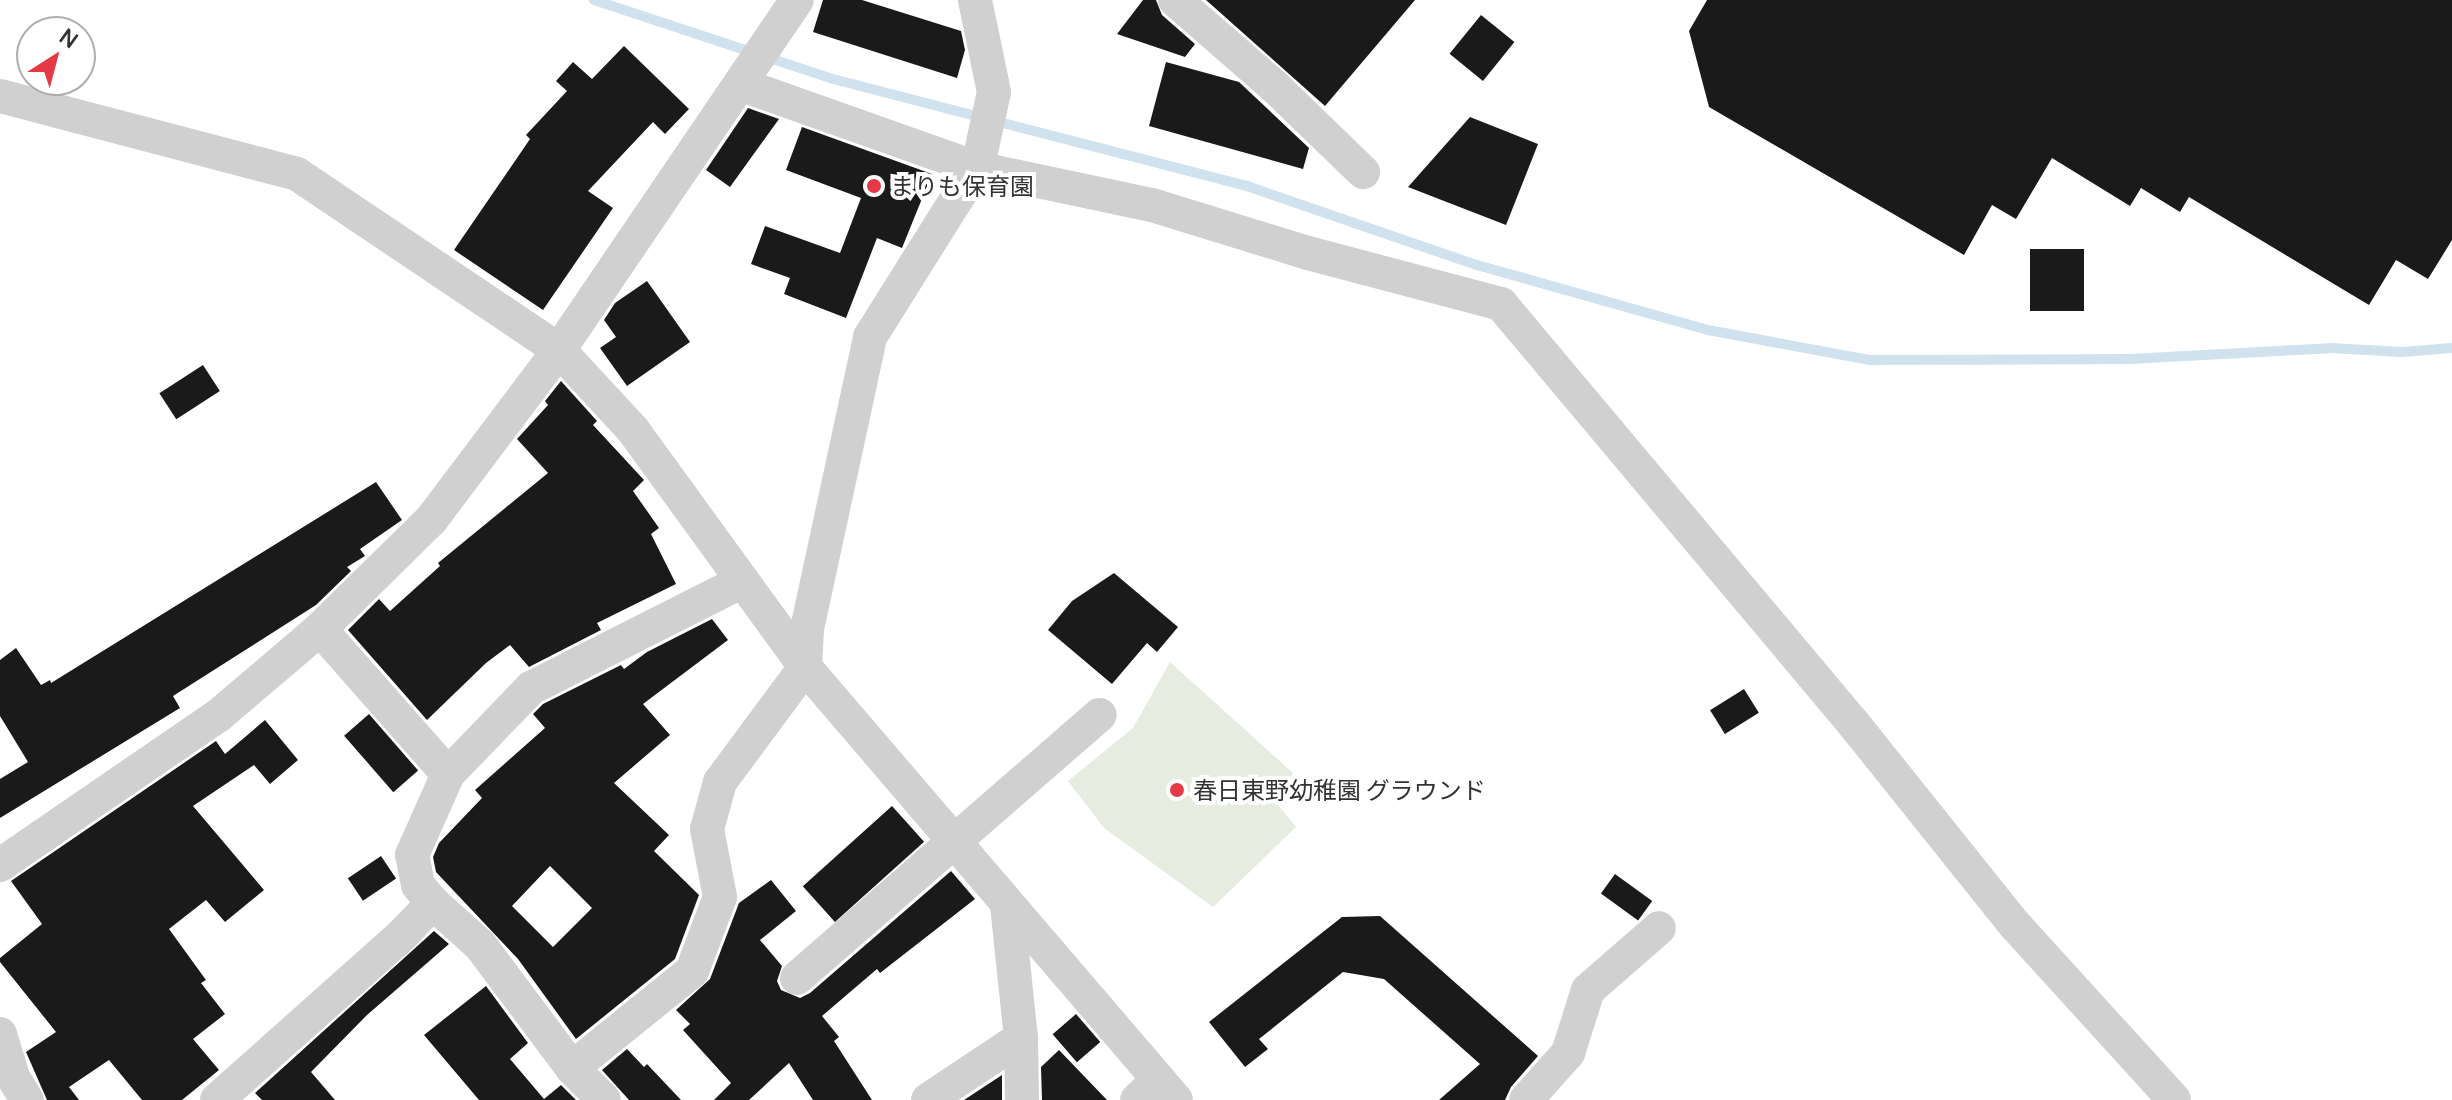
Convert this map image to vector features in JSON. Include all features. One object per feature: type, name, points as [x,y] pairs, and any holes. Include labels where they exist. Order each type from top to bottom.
[{"type":"street","points":[[0,865],[219,715],[320,629],[431,520],[559,350],[797,0]]},
{"type":"street","points":[[572,1068],[692,971],[720,897],[707,829],[720,782],[805,667],[807,629],[870,337],[978,160],[994,92],[975,0]]},
{"type":"street","points":[[1175,0],[1274,86],[1363,172]]},
{"type":"street","points":[[746,79],[978,160],[1152,205],[1308,253],[1501,304],[1853,723],[2015,925],[2174,1100]]},
{"type":"street","points":[[0,96],[297,174],[559,350],[633,430],[805,667],[1007,905],[1157,1093]]},
{"type":"street","points":[[604,1100],[572,1068],[480,945],[433,903],[418,885],[412,855],[448,774],[531,688],[741,582]]},
{"type":"street","points":[[320,629],[448,774]]},
{"type":"street","points":[[797,978],[1100,715]]},
{"type":"street","points":[[217,1100],[400,937],[433,903]]},
{"type":"street","points":[[1007,905],[1021,1038],[1022,1100]]},
{"type":"street","points":[[1526,1100],[1568,1053],[1588,990],[1659,928]]},
{"type":"street","points":[[0,1034],[13,1077],[27,1100]]},
{"type":"street","points":[[928,1100],[1021,1038]]},
{"type":"shaded area","name":"春日東野幼稚園 グラウンド","points":[[1170,662],[1293,773],[1273,799],[1296,827],[1213,907],[1104,828],[1068,781],[1133,728]]},
{"type":"building","points":[[823,0],[862,0],[961,31],[965,50],[957,78],[813,32]]},
{"type":"building","points":[[1143,0],[1156,0],[1162,15],[1195,44],[1185,57],[1117,34]]},
{"type":"building","points":[[1206,0],[1415,0],[1325,106]]},
{"type":"building","points":[[1707,0],[2452,0],[2452,240],[2428,279],[2396,260],[2369,305],[2189,197],[2180,212],[2141,188],[2130,206],[2052,158],[2016,219],[1992,205],[1964,255],[1709,107],[1689,31]]},
{"type":"building","points":[[1481,15],[1514,42],[1483,81],[1450,54]]},
{"type":"building","points":[[624,46],[689,109],[665,134],[653,122],[588,191],[613,208],[543,310],[454,250],[530,139],[526,135],[567,91],[556,81],[573,62],[592,79]]},
{"type":"building","points":[[1166,62],[1239,82],[1309,148],[1303,169],[1149,126]]},
{"type":"building","points":[[748,108],[779,119],[730,187],[706,170]]},
{"type":"building","points":[[1470,117],[1538,144],[1506,225],[1408,187]]},
{"type":"building","points":[[802,127],[932,174],[902,248],[877,238],[846,318],[784,294],[790,278],[751,264],[765,226],[840,253],[861,198],[786,170]]},
{"type":"building","points":[[2030,249],[2084,249],[2084,311],[2030,311]]},
{"type":"building","points":[[647,281],[690,342],[627,386],[600,348],[616,337],[604,320],[615,303]]},
{"type":"building","points":[[203,365],[220,391],[176,419],[159,393]]},
{"type":"building","points":[[561,381],[597,421],[593,425],[644,480],[633,491],[659,528],[651,534],[676,584],[597,623],[601,630],[529,667],[510,645],[486,663],[427,720],[348,630],[379,599],[390,611],[440,566],[438,563],[548,473],[517,439],[548,405],[545,401]]},
{"type":"building","points":[[376,482],[402,520],[360,549],[365,556],[347,567],[351,571],[316,605],[173,696],[180,708],[0,818],[0,779],[28,762],[0,716],[0,660],[16,648],[41,685],[50,680],[51,683]]},
{"type":"building","points":[[1114,573],[1178,627],[1157,652],[1147,643],[1112,684],[1048,630],[1072,601]]},
{"type":"building","points":[[712,619],[728,640],[643,704],[670,735],[614,783],[669,835],[654,851],[699,895],[675,959],[576,1039],[518,959],[436,872],[433,857],[439,843],[482,798],[475,790],[545,728],[533,714],[543,704],[621,665],[624,669],[647,652]],"holes":[[[550,866],[592,908],[553,947],[512,906]]]},
{"type":"building","points":[[1744,689],[1759,713],[1725,734],[1710,710]]},
{"type":"building","points":[[369,714],[418,771],[393,792],[344,736]]},
{"type":"building","points":[[265,720],[298,760],[270,784],[254,765],[193,806],[264,890],[225,922],[206,900],[169,929],[206,980],[201,983],[225,1014],[193,1039],[219,1070],[182,1100],[142,1100],[109,1060],[69,1087],[79,1100],[47,1100],[26,1052],[56,1032],[0,962],[0,958],[42,924],[11,881],[216,741],[225,754]]},
{"type":"building","points":[[892,806],[924,842],[835,922],[803,886]]},
{"type":"building","points":[[381,856],[396,878],[363,901],[348,878]]},
{"type":"building","points":[[951,871],[975,899],[880,973],[877,969],[822,1016],[839,1037],[834,1041],[872,1100],[813,1100],[789,1063],[749,1100],[714,1100],[731,1083],[683,1030],[690,1024],[676,1010],[710,979],[739,903],[771,880],[796,911],[760,940],[782,966],[777,981],[781,990],[800,998],[810,993]]},
{"type":"building","points":[[1615,874],[1652,901],[1638,920],[1601,893]]},
{"type":"building","points":[[1380,916],[1538,1056],[1511,1087],[1505,1100],[1439,1100],[1480,1064],[1384,979],[1343,972],[1259,1039],[1268,1049],[1245,1067],[1209,1022],[1342,917]]},
{"type":"building","points":[[434,931],[449,944],[367,1015],[311,1072],[335,1100],[262,1100],[255,1093]]},
{"type":"building","points":[[486,986],[528,1043],[510,1059],[544,1099],[561,1085],[576,1100],[479,1100],[424,1035]]},
{"type":"building","points":[[1076,1014],[1100,1042],[1077,1062],[1053,1034]]},
{"type":"building","points":[[627,1049],[644,1067],[647,1064],[681,1100],[629,1100],[602,1070]]},
{"type":"building","points":[[1059,1050],[1107,1100],[1042,1100],[1041,1067]]},
{"type":"building","points":[[1002,1075],[1002,1100],[964,1100]]},
{"type":"waterway","points":[[594,0],[833,79],[1247,186],[1477,265],[1708,330],[1870,360],[2130,359],[2330,348],[2402,352],[2452,348]]},
{"type":"place","name":"まりも保育園","points":[[874,186]]},
{"type":"place","name":"春日東野幼稚園 グラウンド","points":[[1177,790]]}]
